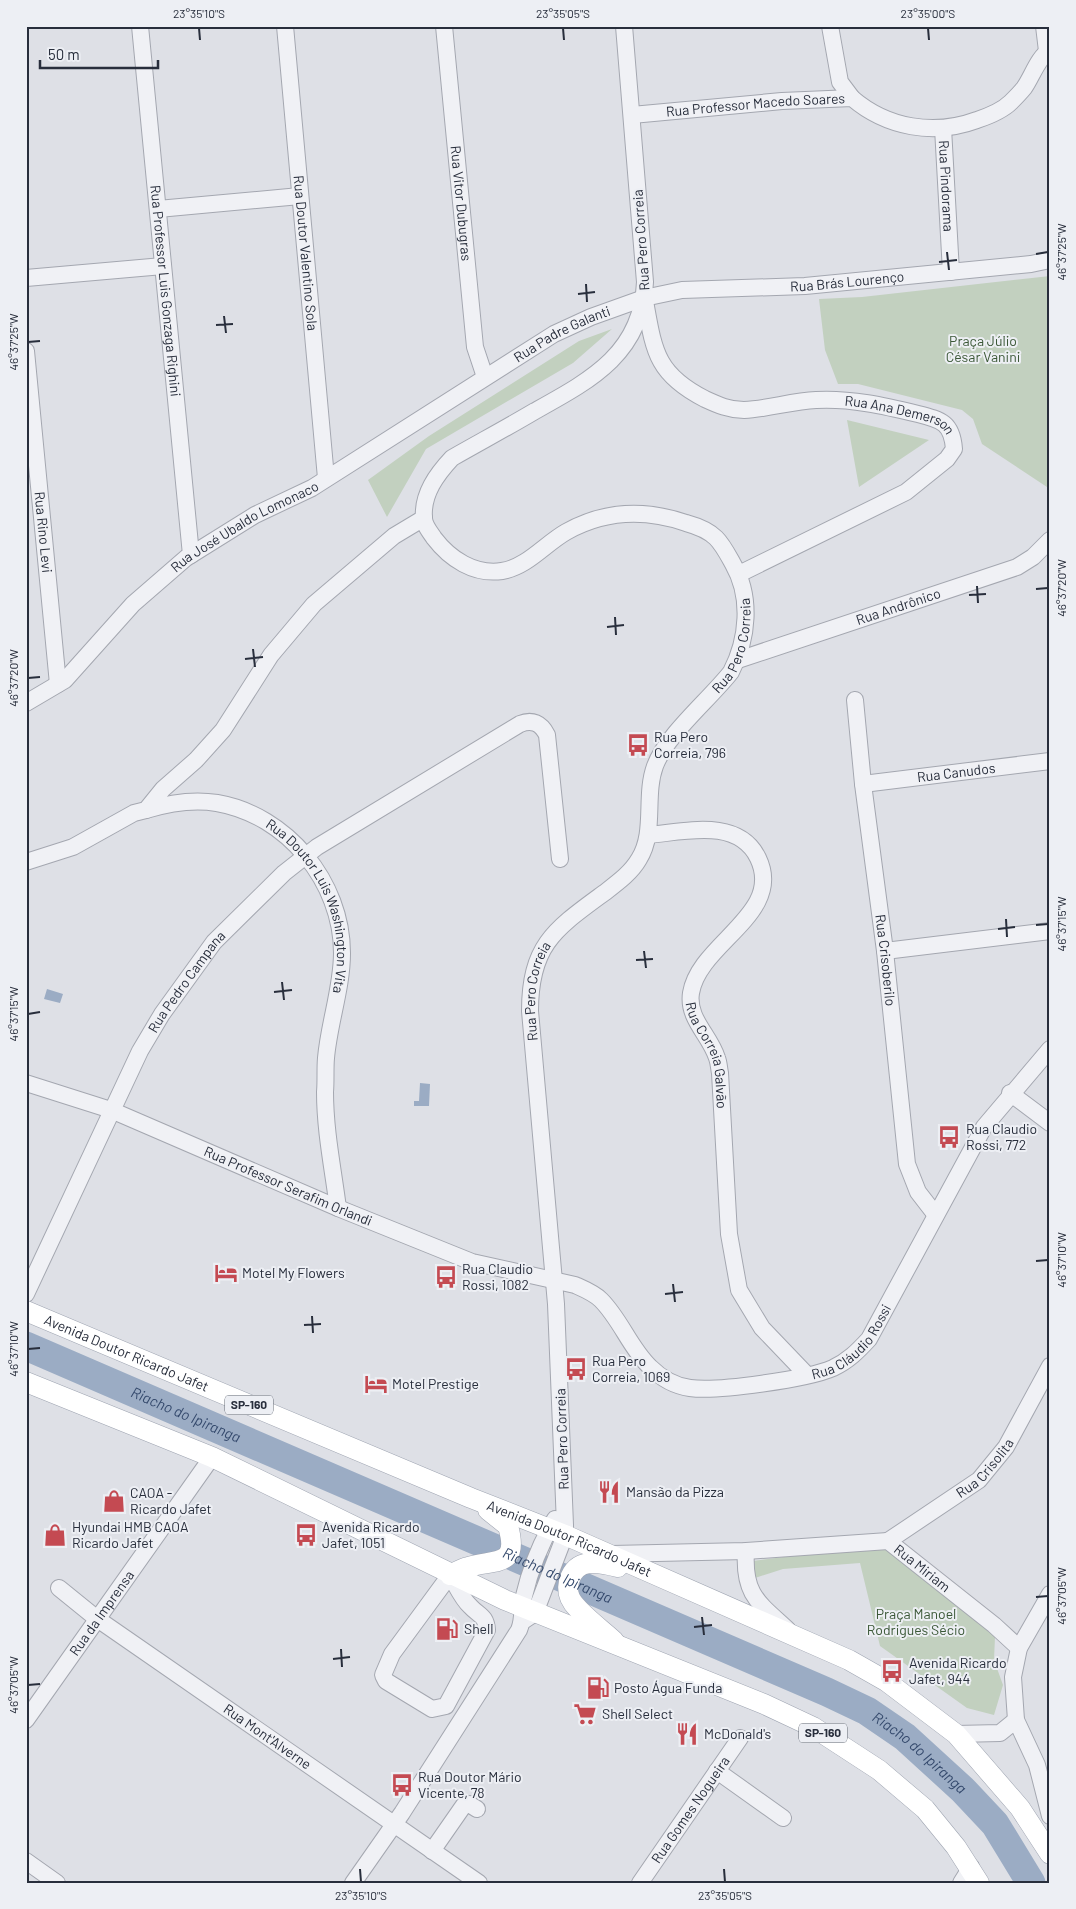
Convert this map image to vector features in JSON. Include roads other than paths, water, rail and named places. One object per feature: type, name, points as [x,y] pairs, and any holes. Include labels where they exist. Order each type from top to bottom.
[{"type":"main road","name":"Avenida Doutor Ricardo Jafet","points":[[26,1312],[556,1534],[601,1558],[657,1576],[849,1660],[886,1681],[956,1734],[1020,1808],[1050,1854]]},
{"type":"main road","name":"SP-160","points":[[26,1382],[212,1457],[450,1575],[622,1648],[764,1704],[813,1727],[879,1770],[925,1809],[970,1878]]},
{"type":"main road","points":[[450,1575],[468,1566],[503,1560],[509,1552],[511,1543],[508,1526],[471,1498]]},
{"type":"main road","points":[[601,1558],[584,1563],[576,1568],[570,1576],[568,1593],[577,1608],[622,1648]]},
{"type":"street","name":"Rua Professor Luis Gonzaga Righini","points":[[140,26],[192,555]]},
{"type":"street","name":"Rua Doutor Valentino Sola","points":[[284,26],[326,478]]},
{"type":"street","name":"Rua Vitor Dubugras","points":[[444,26],[475,347],[485,377]]},
{"type":"street","name":"Rua Pero Correia","points":[[353,1883],[394,1825],[519,1630],[556,1534],[564,1503],[554,1281],[530,1010],[530,982],[536,960],[549,939],[564,923],[625,877],[640,858],[648,835],[649,793],[655,766],[669,743],[722,685],[738,660],[746,624],[744,593],[739,574],[716,538],[703,528],[653,513],[629,512],[601,517],[566,532],[516,567],[494,571],[473,568],[447,554],[428,530],[424,518],[429,489],[436,474],[452,458],[593,378],[616,358],[634,330],[644,298],[645,282],[624,26]]},
{"type":"street","points":[[830,26],[840,82],[852,98]]},
{"type":"street","points":[[1044,26],[1048,51]]},
{"type":"street","name":"Rua Professor Macedo Soares","points":[[632,115],[782,101],[852,98],[868,112],[892,122],[917,128],[943,128],[966,124],[988,116],[1009,104],[1023,89],[1048,51]]},
{"type":"street","name":"Rua Pindorama","points":[[943,128],[951,272]]},
{"type":"street","points":[[158,208],[300,196]]},
{"type":"street","name":"Rua Brás Lourenço","points":[[644,298],[682,290],[806,286],[1050,260]]},
{"type":"street","points":[[26,278],[163,266]]},
{"type":"street","name":"Rua Padre Galanti","points":[[485,377],[573,324],[644,298]]},
{"type":"street","name":"Rua Ana Demerson","points":[[644,298],[651,334],[664,369],[684,388],[721,407],[746,410],[815,400],[858,401],[929,417],[945,424],[953,433],[954,449],[947,459],[906,492],[739,574]]},
{"type":"street","name":"Rua Rino Levi","points":[[26,351],[58,684]]},
{"type":"street","name":"Rua José Ubaldo Lomonaco","points":[[26,703],[58,684],[92,651],[133,604],[192,555],[255,515],[326,478],[485,377]]},
{"type":"street","points":[[146,810],[163,789],[196,760],[223,730],[271,655],[314,604],[394,536],[424,518]]},
{"type":"street","name":"Rua Andrônico","points":[[738,660],[1017,567],[1033,557],[1050,540]]},
{"type":"street","name":"Rua Crisoberilo","points":[[855,700],[863,784],[885,951],[906,1164],[918,1192],[935,1214]]},
{"type":"street","name":"Rua Pedro Campana","points":[[26,1294],[111,1110],[140,1051],[158,1021],[214,942],[246,909],[305,856],[458,761],[520,724],[531,721],[541,725],[547,734],[560,859]]},
{"type":"street","name":"Rua Canudos","points":[[863,784],[1050,761]]},
{"type":"street","name":"Rua Doutor Luis Washington Vita","points":[[26,862],[73,847],[134,813],[192,801],[218,803],[268,822],[290,839],[318,871],[330,897],[340,927],[342,954],[326,1057],[325,1095],[326,1129],[338,1208]]},
{"type":"street","name":"Rua Correia Galvão","points":[[648,835],[718,830],[738,835],[756,855],[763,869],[763,887],[758,902],[700,968],[691,991],[690,1002],[692,1014],[717,1058],[720,1074],[729,1234],[739,1290],[762,1328],[807,1375]]},
{"type":"street","points":[[885,951],[1050,931]]},
{"type":"street","name":"Rua Cláudio Rossi","points":[[554,1281],[575,1285],[600,1299],[630,1345],[650,1367],[668,1381],[691,1388],[732,1387],[807,1375],[832,1368],[851,1358],[869,1340],[935,1214],[984,1127],[1010,1093],[1050,1049]]},
{"type":"street","name":"Rua Professor Serafim Orlandi","points":[[26,1083],[111,1110],[338,1208],[472,1262],[554,1281]]},
{"type":"street","points":[[1010,1093],[1050,1123]]},
{"type":"street","name":"Rua Crisolita","points":[[888,1541],[979,1480],[1006,1447],[1050,1366]]},
{"type":"street","name":"Rua da Imprensa","points":[[26,1720],[96,1618],[212,1457]]},
{"type":"street","name":"Rua Miriam","points":[[601,1558],[746,1552],[888,1541],[994,1625],[1019,1648]]},
{"type":"street","points":[[746,1552],[745,1571],[753,1595],[791,1634]]},
{"type":"street","points":[[450,1575],[470,1606],[481,1613],[486,1620],[487,1630],[446,1706],[432,1709],[386,1681],[383,1675],[392,1654],[450,1575]]},
{"type":"street","name":"Rua Mont'Alverne","points":[[58,1588],[96,1618],[479,1883]]},
{"type":"street","points":[[1050,1594],[1019,1648],[1013,1677],[1016,1720],[1037,1765],[1050,1816]]},
{"type":"street","points":[[956,1734],[1000,1733],[1016,1720]]},
{"type":"street","name":"Rua Gomes Nogueira","points":[[640,1883],[740,1738]]},
{"type":"street","points":[[717,1771],[783,1818]]},
{"type":"street","points":[[432,1851],[464,1805],[469,1804],[478,1809]]},
{"type":"street","points":[[26,1860],[57,1883]]},
{"type":"water","points":[[47,989],[63,994],[60,1003],[44,999]]},
{"type":"water","points":[[420,1083],[430,1084],[429,1106],[414,1106],[414,1101],[419,1101]]},
{"type":"waterway","name":"Riacho do Ipiranga","points":[[26,1346],[827,1692],[867,1711],[905,1737],[963,1790],[995,1824],[1031,1883]]},
{"type":"place","name":"Rua Pero Correia, 796","points":[[638,745]]},
{"type":"place","name":"Rua Claudio Rossi, 772","points":[[949,1137]]},
{"type":"place","name":"Motel My Flowers","points":[[226,1273]]},
{"type":"place","name":"Rua Claudio Rossi, 1082","points":[[446,1277]]},
{"type":"place","name":"Rua Pero Correia, 1069","points":[[576,1369]]},
{"type":"place","name":"Motel Prestige","points":[[376,1384]]},
{"type":"place","name":"Mansão da Pizza","points":[[609,1492]]},
{"type":"place","name":"CAOA - Ricardo Jafet","points":[[114,1501]]},
{"type":"place","name":"Hyundai HMB CAOA Ricardo Jafet","points":[[55,1535]]},
{"type":"place","name":"Avenida Ricardo Jafet, 1051","points":[[306,1535]]},
{"type":"place","name":"Shell","points":[[447,1629]]},
{"type":"place","name":"Avenida Ricardo Jafet, 944","points":[[892,1671]]},
{"type":"place","name":"Posto Água Funda","points":[[598,1688]]},
{"type":"place","name":"Shell Select","points":[[585,1714]]},
{"type":"place","name":"McDonald's","points":[[687,1734]]},
{"type":"place","name":"Rua Doutor Mário Vicente, 78","points":[[402,1785]]},
{"type":"park label","name":"Praça Júlio César Vanini","points":[[983,350]]},
{"type":"park label","name":"Praça Manoel Rodrigues Sécio","points":[[916,1622]]}]
